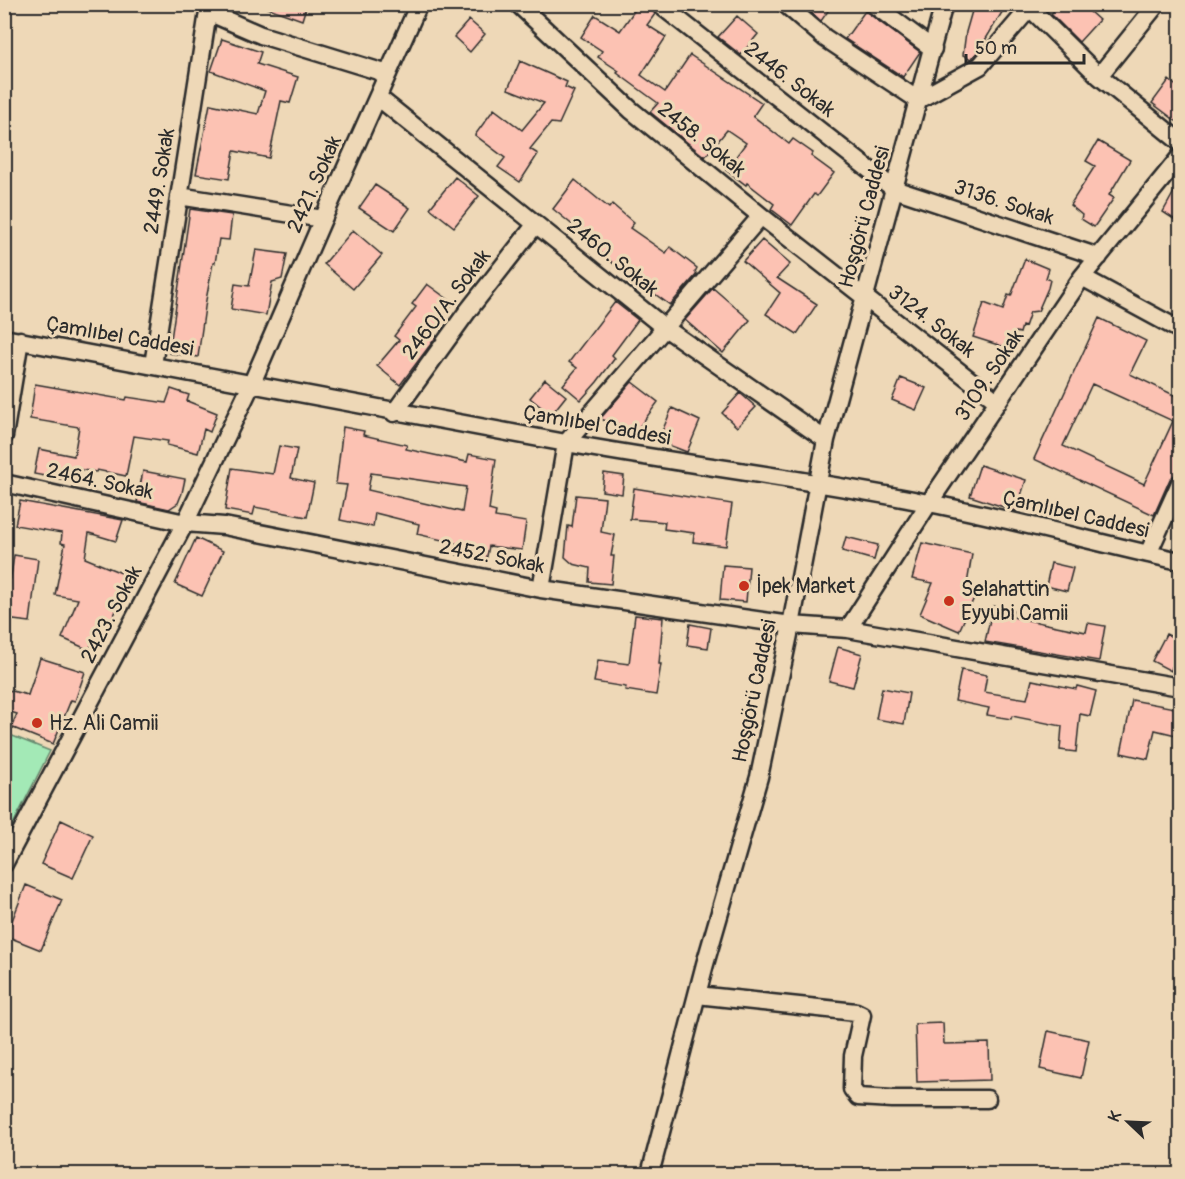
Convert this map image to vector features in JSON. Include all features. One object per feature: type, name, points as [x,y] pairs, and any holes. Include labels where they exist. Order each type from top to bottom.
[{"type":"street","name":"2421. Sokak","points":[[252,383],[419,4]]},
{"type":"street","name":"2458. Sokak","points":[[518,4],[631,110],[866,299]]},
{"type":"street","name":"2446. Sokak","points":[[659,4],[894,189]]},
{"type":"street","points":[[785,4],[825,38],[918,100],[980,66],[1032,6],[1099,76],[1180,142]]},
{"type":"street","points":[[873,4],[933,49]]},
{"type":"street","name":"Hoşgörü Caddesi","points":[[650,1174],[697,995],[759,777],[826,440],[944,4]]},
{"type":"street","points":[[1099,76],[1157,4]]},
{"type":"street","points":[[210,8],[261,35],[388,74]]},
{"type":"street","name":"2449. Sokak","points":[[153,365],[210,8]]},
{"type":"street","name":"2460. Sokak","points":[[379,98],[665,328],[826,440]]},
{"type":"street","name":"3109. Sokak","points":[[848,629],[929,503],[1083,277],[1175,176],[1180,157]]},
{"type":"street","name":"3136. Sokak","points":[[894,189],[1099,257]]},
{"type":"street","points":[[179,196],[323,219]]},
{"type":"street","points":[[541,589],[566,443],[761,216]]},
{"type":"street","name":"2460/A. Sokak","points":[[394,412],[467,312],[536,224]]},
{"type":"street","points":[[1083,277],[1180,330]]},
{"type":"street","name":"3124. Sokak","points":[[866,299],[998,402]]},
{"type":"street","points":[[4,436],[12,339]]},
{"type":"street","name":"Çamlıbel Caddesi","points":[[12,339],[566,443],[929,503],[1180,561]]},
{"type":"street","name":"2423. Sokak","points":[[4,864],[185,523],[252,383]]},
{"type":"street","name":"2464. Sokak","points":[[4,483],[185,523]]},
{"type":"street","points":[[1148,554],[1180,483]]},
{"type":"street","name":"2452. Sokak","points":[[185,523],[224,526],[541,589],[791,625],[848,629],[1180,687]]},
{"type":"street","points":[[697,995],[856,1012],[862,1015],[853,1056],[852,1089],[858,1097],[987,1099]]},
{"type":"green space","points":[[5,733],[50,751],[5,840]]},
{"type":"building","points":[[264,4],[307,4],[302,20],[263,6]]},
{"type":"building","points":[[639,4],[649,4],[655,14],[647,25],[666,37],[641,75],[665,92],[690,55],[762,103],[753,116],[789,144],[793,139],[813,153],[811,156],[834,173],[817,196],[814,194],[792,225],[771,209],[774,204],[726,170],[746,143],[727,130],[705,157],[650,112],[658,103],[598,57],[602,51],[581,37],[595,15],[620,31]]},
{"type":"building","points":[[802,4],[833,4],[821,21]]},
{"type":"building","points":[[974,4],[1007,4],[978,52],[971,59],[963,55],[966,32]]},
{"type":"building","points":[[1060,4],[1081,4],[1099,20],[1079,42],[1051,14]]},
{"type":"building","points":[[865,11],[920,52],[903,77],[845,39]]},
{"type":"building","points":[[737,16],[758,34],[741,55],[718,37]]},
{"type":"building","points":[[469,20],[485,34],[470,52],[454,37]]},
{"type":"building","points":[[222,39],[261,52],[257,64],[298,77],[290,103],[281,101],[269,158],[234,151],[229,179],[196,174],[210,104],[258,114],[265,91],[211,71]]},
{"type":"building","points":[[520,61],[567,82],[565,87],[574,91],[559,124],[551,123],[530,149],[538,154],[520,182],[498,167],[505,158],[475,135],[494,109],[522,130],[544,103],[508,89]]},
{"type":"building","points":[[1169,80],[1180,89],[1180,124],[1152,103]]},
{"type":"building","points":[[1098,141],[1130,160],[1109,195],[1114,198],[1094,227],[1081,219],[1082,215],[1070,205],[1095,166],[1086,161]]},
{"type":"building","points":[[455,177],[479,196],[454,227],[430,208]]},
{"type":"building","points":[[575,180],[609,208],[612,204],[634,223],[630,228],[666,253],[670,247],[697,268],[695,272],[697,274],[670,305],[615,265],[584,238],[586,236],[553,209]]},
{"type":"building","points":[[1180,181],[1180,223],[1163,212]]},
{"type":"building","points":[[375,185],[410,208],[394,231],[359,208]]},
{"type":"building","points":[[190,209],[232,215],[229,240],[219,239],[215,263],[213,263],[198,357],[169,353]]},
{"type":"building","points":[[353,230],[382,255],[353,289],[324,264]]},
{"type":"building","points":[[762,240],[790,264],[777,278],[817,304],[797,334],[766,314],[780,293],[743,261]]},
{"type":"building","points":[[256,250],[287,254],[282,279],[272,282],[266,315],[231,309],[235,284],[249,286]]},
{"type":"building","points":[[1025,259],[1049,269],[1046,278],[1050,280],[1048,288],[1038,311],[1030,312],[1025,327],[1022,326],[1020,333],[1016,332],[1011,349],[973,337],[984,303],[1003,310],[1008,295],[1011,296]]},
{"type":"building","points":[[427,284],[453,303],[432,333],[437,336],[400,385],[377,366],[399,340],[394,336],[416,307],[412,304]]},
{"type":"building","points":[[713,288],[750,320],[723,353],[685,320]]},
{"type":"building","points":[[615,302],[638,320],[612,355],[615,358],[581,400],[563,385],[577,368],[569,362]]},
{"type":"building","points":[[1099,318],[1146,341],[1130,374],[1180,398],[1180,466],[1177,473],[1170,479],[1154,515],[1034,459]],"holes":[[[1092,384],[1173,421],[1144,484],[1063,446]]]},
{"type":"building","points":[[901,378],[926,388],[916,410],[892,400]]},
{"type":"building","points":[[545,379],[566,396],[551,415],[530,398]]},
{"type":"building","points":[[632,382],[658,402],[637,430],[600,419]]},
{"type":"building","points":[[35,384],[126,400],[127,397],[166,403],[171,389],[189,395],[187,401],[217,413],[210,432],[204,429],[198,453],[167,445],[168,441],[134,436],[126,476],[97,470],[96,472],[69,468],[66,480],[34,474],[39,449],[74,456],[79,427],[30,419]]},
{"type":"building","points":[[740,393],[756,407],[737,427],[722,413]]},
{"type":"building","points":[[672,408],[700,421],[687,452],[658,441]]},
{"type":"building","points":[[343,427],[364,431],[363,435],[407,445],[406,449],[467,462],[469,454],[496,459],[489,510],[496,512],[495,517],[526,522],[522,550],[489,546],[486,561],[457,555],[459,544],[417,534],[419,524],[375,513],[373,527],[340,520],[347,485],[336,484]],"holes":[[[371,473],[466,487],[462,512],[368,490]]]},
{"type":"building","points":[[279,446],[297,449],[291,478],[314,483],[307,517],[255,507],[253,515],[225,510],[232,468],[273,474]]},
{"type":"building","points":[[980,465],[1026,480],[1016,511],[970,496]]},
{"type":"building","points":[[143,471],[185,479],[178,503],[169,509],[137,502]]},
{"type":"building","points":[[604,473],[624,476],[622,494],[602,491]]},
{"type":"building","points":[[634,488],[732,504],[726,546],[693,542],[694,533],[664,529],[665,522],[630,519]]},
{"type":"building","points":[[576,495],[605,498],[601,532],[615,535],[611,556],[614,556],[611,584],[589,582],[590,568],[573,564],[565,557],[568,526],[572,527]]},
{"type":"building","points":[[20,501],[123,520],[116,541],[89,533],[85,558],[131,577],[111,622],[103,619],[89,650],[62,638],[78,599],[55,595],[65,544],[61,543],[62,533],[15,525]]},
{"type":"building","points":[[846,537],[878,545],[874,560],[842,551]]},
{"type":"building","points":[[196,538],[223,551],[202,596],[175,584]]},
{"type":"building","points":[[922,543],[972,554],[967,584],[978,589],[959,631],[920,614],[933,583],[912,579]]},
{"type":"building","points":[[14,555],[38,559],[30,622],[5,619]]},
{"type":"building","points":[[1051,563],[1073,568],[1067,591],[1046,586]]},
{"type":"building","points":[[723,565],[749,567],[746,602],[720,600]]},
{"type":"building","points":[[993,606],[1013,610],[1012,617],[1086,632],[1088,623],[1105,626],[1099,661],[985,642]]},
{"type":"building","points":[[635,615],[663,618],[659,664],[661,664],[656,695],[594,682],[598,660],[629,664]]},
{"type":"building","points":[[690,624],[711,628],[708,648],[687,645]]},
{"type":"building","points":[[1166,634],[1180,641],[1180,671],[1172,667],[1171,671],[1152,661]]},
{"type":"building","points":[[838,647],[862,654],[853,687],[829,681]]},
{"type":"building","points":[[40,658],[85,672],[75,701],[71,700],[53,744],[11,727],[17,714],[4,710],[4,689],[28,695]]},
{"type":"building","points":[[961,670],[987,675],[984,692],[1027,699],[1032,680],[1096,691],[1090,716],[1080,714],[1076,752],[1060,750],[1062,726],[1012,716],[1011,719],[987,715],[989,708],[955,701]]},
{"type":"building","points":[[882,688],[909,693],[904,724],[876,719]]},
{"type":"building","points":[[1132,700],[1180,709],[1180,736],[1155,730],[1148,759],[1121,753]]},
{"type":"building","points":[[61,820],[93,835],[73,878],[41,864]]},
{"type":"building","points":[[26,885],[62,900],[41,950],[6,936]]},
{"type":"building","points":[[943,1023],[944,1044],[989,1043],[990,1080],[917,1082],[915,1024]]},
{"type":"building","points":[[1048,1031],[1089,1040],[1081,1078],[1040,1069]]},
{"type":"place","name":"İpek Market","points":[[744,586]]},
{"type":"place","name":"Selahattin Eyyubi Camii","points":[[949,601]]},
{"type":"place","name":"Hz. Ali Camii","points":[[37,723]]}]
